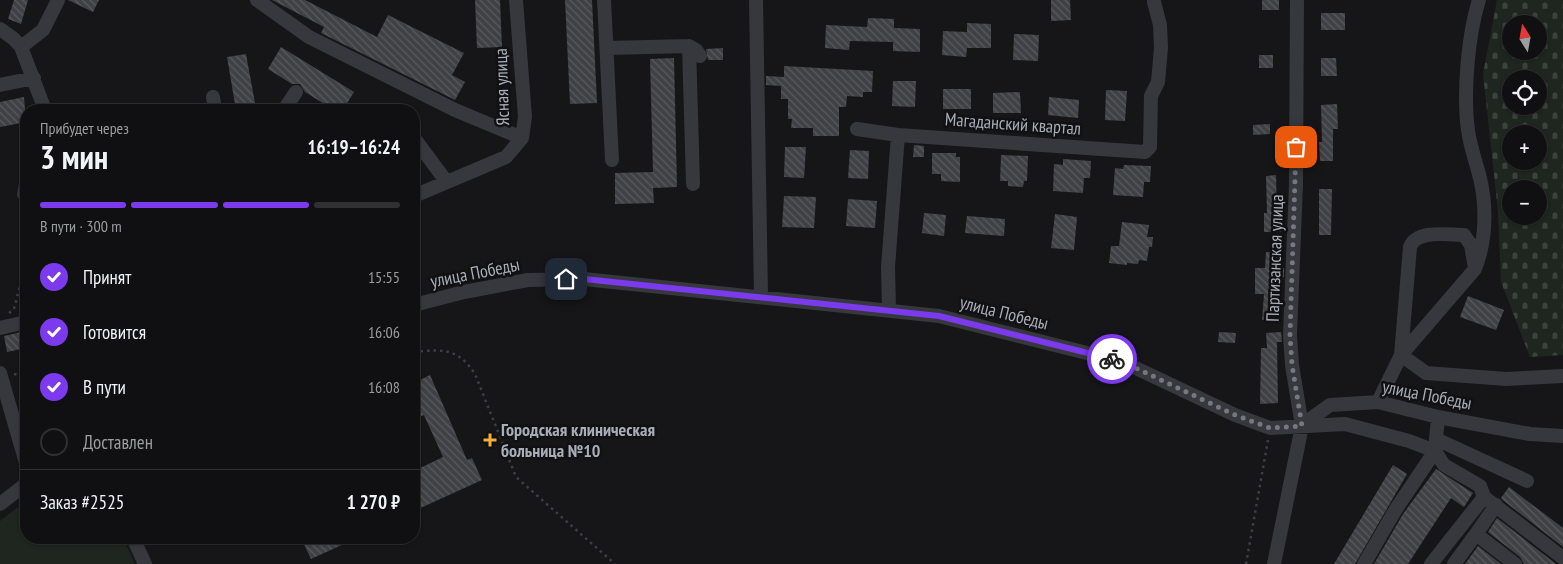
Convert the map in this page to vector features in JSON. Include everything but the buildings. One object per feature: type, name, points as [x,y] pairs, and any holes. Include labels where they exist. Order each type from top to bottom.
[{"type":"street","points":[[21,47],[43,30],[58,0]]},
{"type":"street","points":[[257,0],[309,37],[455,110],[522,138]]},
{"type":"street","name":"Ясная улица","points":[[420,193],[506,157],[522,138],[525,117],[516,0]]},
{"type":"street","points":[[604,0],[612,160]]},
{"type":"street","points":[[756,0],[761,296]]},
{"type":"street","name":"Партизанская улица","points":[[1297,0],[1296,184],[1290,335],[1292,365],[1302,426]]},
{"type":"street","points":[[1378,402],[1401,355],[1475,269],[1482,253],[1485,220],[1481,181],[1468,130],[1468,60],[1479,0]]},
{"type":"street","name":"Магаданский квартал","points":[[857,129],[898,135],[1145,152],[1150,147],[1151,96],[1158,82],[1160,66],[1160,25],[1154,2]]},
{"type":"street","points":[[0,29],[14,39],[21,47],[43,104]]},
{"type":"street","points":[[607,48],[689,46],[696,50],[700,56]]},
{"type":"street","points":[[689,46],[693,184]]},
{"type":"street","points":[[0,85],[34,78]]},
{"type":"street","points":[[288,104],[296,92]]},
{"type":"street","points":[[889,309],[888,267],[898,135]]},
{"type":"street","points":[[420,146],[446,182]]},
{"type":"street","points":[[1401,355],[1412,241],[1418,236],[1464,235],[1471,245],[1475,269]]},
{"type":"street","name":"улица Победы","points":[[420,303],[464,292],[528,280],[584,279],[889,309],[939,316],[1123,362],[1235,415],[1270,428],[1302,426],[1330,405],[1378,402],[1438,417],[1530,434],[1563,436]]},
{"type":"street","points":[[0,328],[20,323]]},
{"type":"street","points":[[1401,355],[1426,373],[1506,379],[1563,376]]},
{"type":"street","points":[[0,373],[20,442]]},
{"type":"street","points":[[1438,417],[1436,445],[1444,465],[1480,486],[1490,501],[1563,558]]},
{"type":"street","points":[[1274,564],[1302,426],[1345,424],[1409,441],[1436,445],[1527,481]]},
{"type":"street","points":[[1364,564],[1436,445]]},
{"type":"street","points":[[0,504],[20,489]]},
{"type":"street","points":[[1454,564],[1476,534],[1490,501]]},
{"type":"street","points":[[1431,564],[1490,501]]},
{"type":"street","points":[[1476,534],[1515,564]]},
{"type":"street","points":[[136,544],[145,564]]},
{"type":"path","points":[[7,314],[14,309],[20,286]]},
{"type":"path","points":[[420,352],[443,350],[454,353],[468,363],[475,374],[516,477],[615,564]]},
{"type":"path","points":[[1246,564],[1270,428]]},
{"type":"green space","points":[[1497,0],[1563,0],[1563,355],[1530,357],[1501,282],[1498,211],[1483,74]]},
{"type":"green space","points":[[20,506],[20,544],[126,544],[135,564],[0,564],[0,521]]},
{"type":"way so far","points":[[1112,359],[1123,362],[1235,415],[1270,428],[1302,426],[1292,365],[1290,335],[1296,147]]},
{"type":"place","name":"Городская клиническая больница №10","points":[[490,440]]},
{"type":"route","points":[[566,279],[584,279],[889,309],[939,316],[1112,359]]}]
